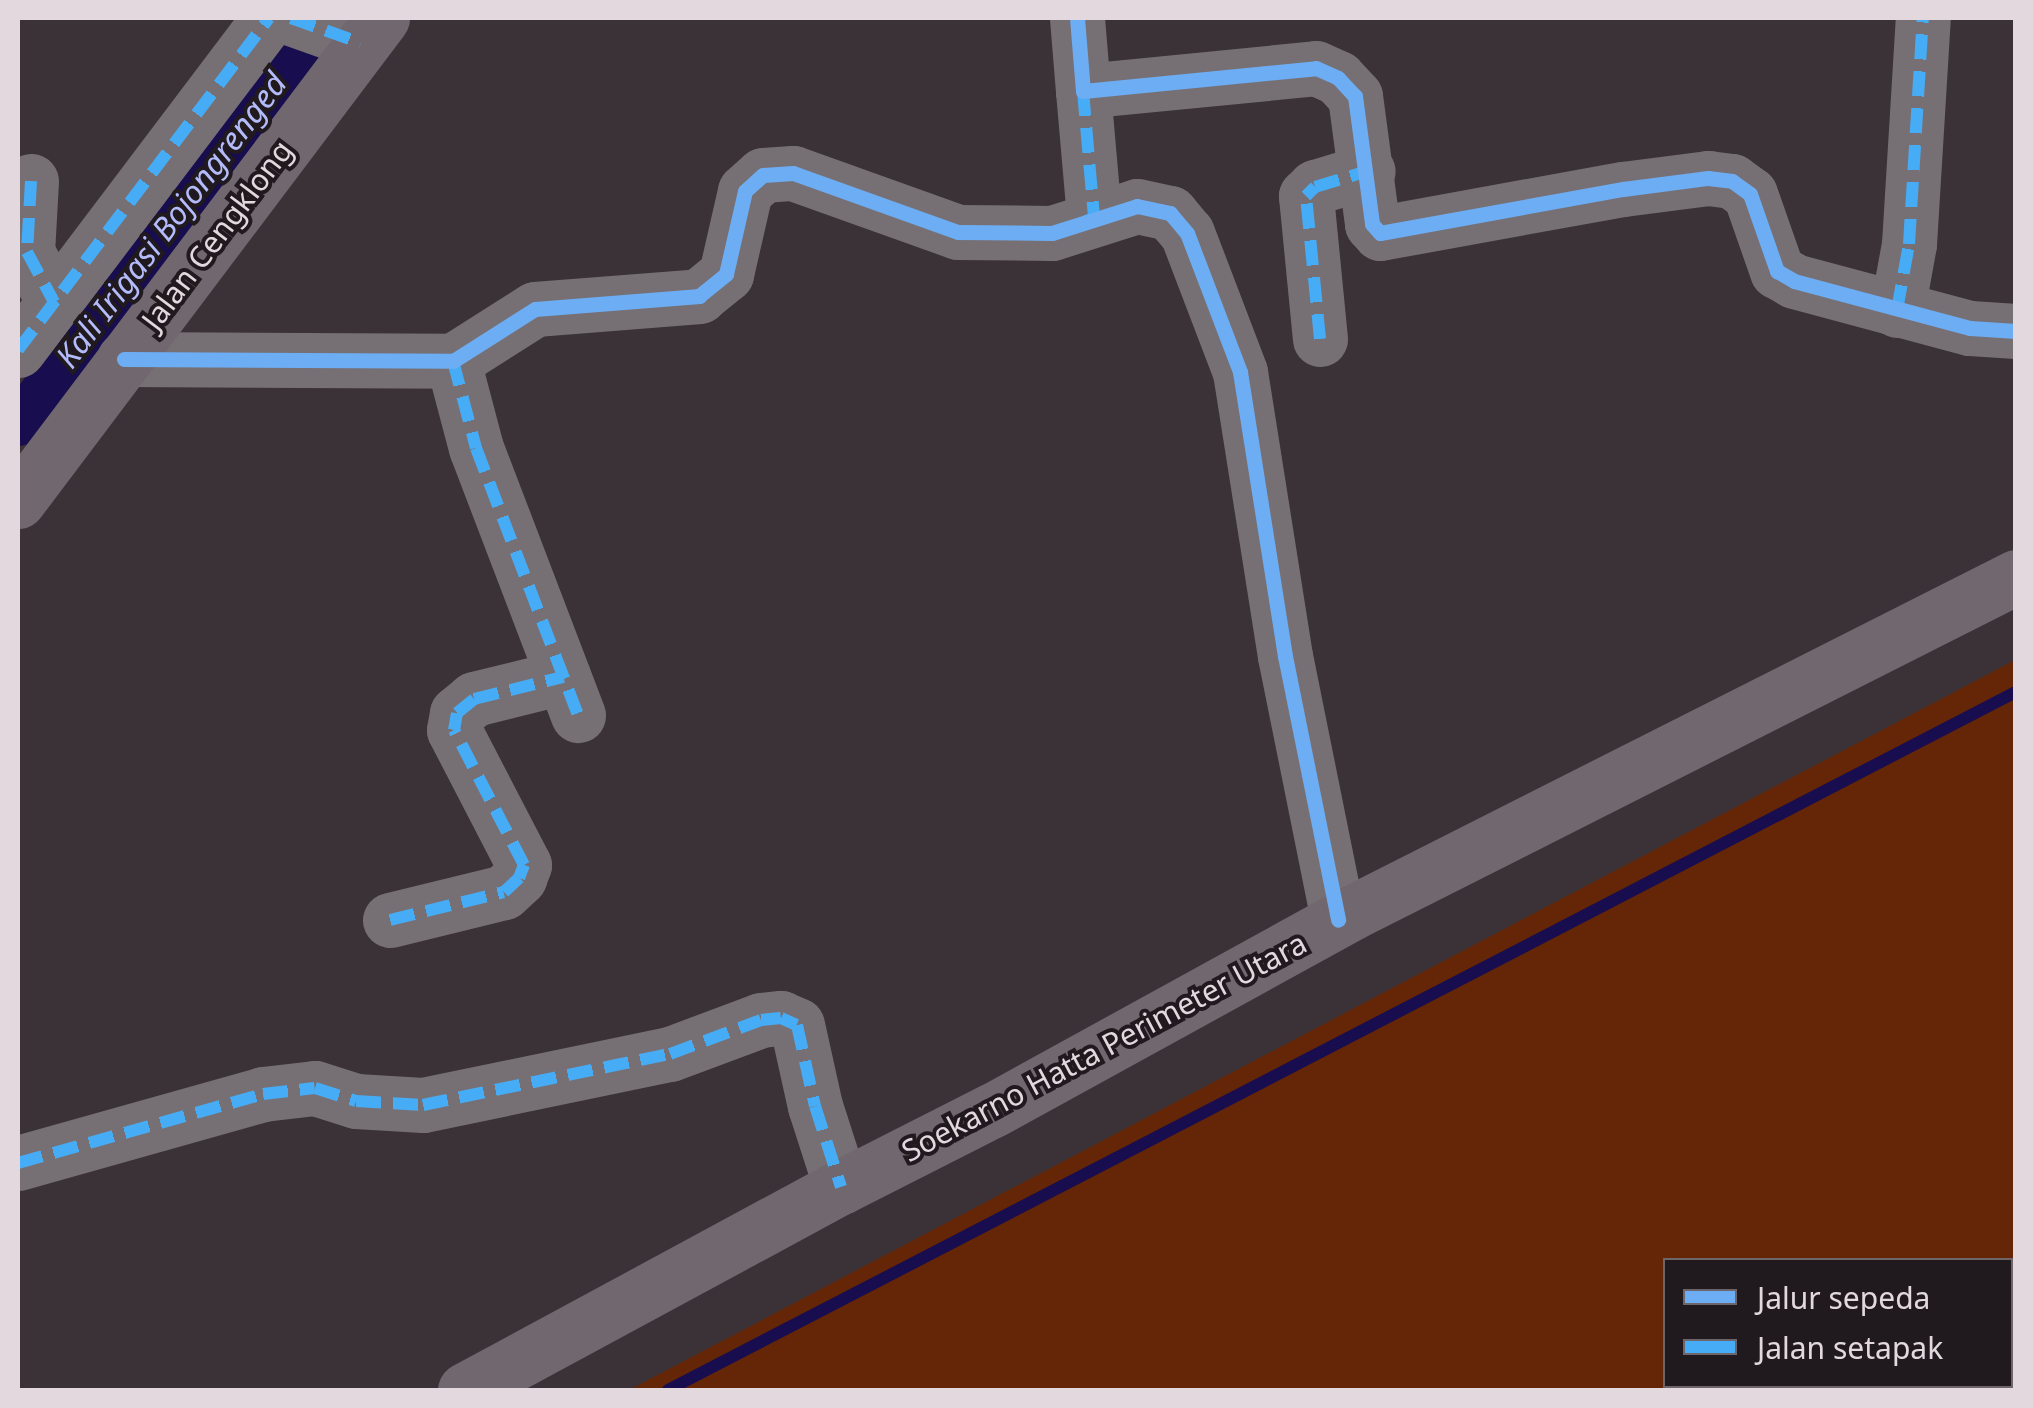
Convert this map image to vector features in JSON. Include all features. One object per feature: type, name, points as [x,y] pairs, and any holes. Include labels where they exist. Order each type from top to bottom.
[{"type":"main road","name":"Jalan Cengklong","points":[[18,501],[364,34]]},
{"type":"main road","name":"Soekarno Hatta Perimeter Utara","points":[[465,1390],[841,1187],[993,1110],[1338,920],[2016,577]]},
{"type":"street","points":[[1077,18],[1094,218]]},
{"type":"street","points":[[1896,310],[1909,244],[1923,18]]},
{"type":"street","points":[[18,350],[286,19],[364,34]]},
{"type":"street","points":[[1083,92],[1316,68],[1338,78],[1355,96],[1368,171],[1372,224],[1380,233],[1393,234],[1623,189],[1708,178],[1732,181],[1750,194],[1777,271],[1794,281],[1970,328],[2016,331]]},
{"type":"street","points":[[1320,339],[1306,196],[1315,186],[1368,171]]},
{"type":"street","points":[[124,359],[454,361],[535,309],[699,296],[726,274],[745,191],[763,175],[792,173],[958,232],[1052,233],[1137,206],[1170,213],[1187,233],[1240,372],[1285,656],[1338,920]]},
{"type":"street","points":[[31,181],[26,252],[54,302]]},
{"type":"street","points":[[390,920],[504,892],[519,878],[524,865],[454,730],[458,714],[474,699],[571,696],[476,448],[454,361]]},
{"type":"street","points":[[18,1163],[263,1094],[315,1088],[356,1102],[423,1105],[670,1054],[760,1020],[781,1018],[797,1025],[814,1106],[841,1187]]},
{"type":"shaded area","points":[[2015,660],[2015,1390],[629,1390]]},
{"type":"waterway","name":"Kali Irigasi Bojongrenged","points":[[18,423],[324,18]]},
{"type":"waterway","points":[[668,1390],[2016,692]]},
{"type":"marked path","points":[[18,350],[269,18]]},
{"type":"marked path","points":[[291,18],[361,43]]},
{"type":"marked path","points":[[1897,310],[1909,244],[1923,18]]},
{"type":"marked path","points":[[1083,91],[1094,218],[1086,221]]},
{"type":"marked path","points":[[1320,339],[1306,196],[1315,187],[1368,171]]},
{"type":"marked path","points":[[31,181],[27,252],[54,302]]},
{"type":"marked path","points":[[453,361],[476,448],[578,715]]},
{"type":"marked path","points":[[390,920],[504,892],[519,878],[524,865],[454,730],[457,713],[474,699],[563,677]]},
{"type":"marked path","points":[[18,1163],[263,1094],[315,1088],[356,1101],[423,1105],[670,1054],[761,1020],[781,1018],[797,1025],[815,1106],[841,1187]]},
{"type":"cycle path","points":[[1077,18],[1083,91],[1316,68],[1338,78],[1355,96],[1372,224],[1380,233],[1623,189],[1708,178],[1732,181],[1750,194],[1777,271],[1794,281],[1970,328],[2016,331]]},
{"type":"cycle path","points":[[124,359],[453,361],[535,309],[699,296],[726,274],[745,191],[763,175],[793,173],[958,232],[1052,233],[1137,206],[1170,213],[1187,233],[1240,372],[1285,656],[1338,920]]}]
